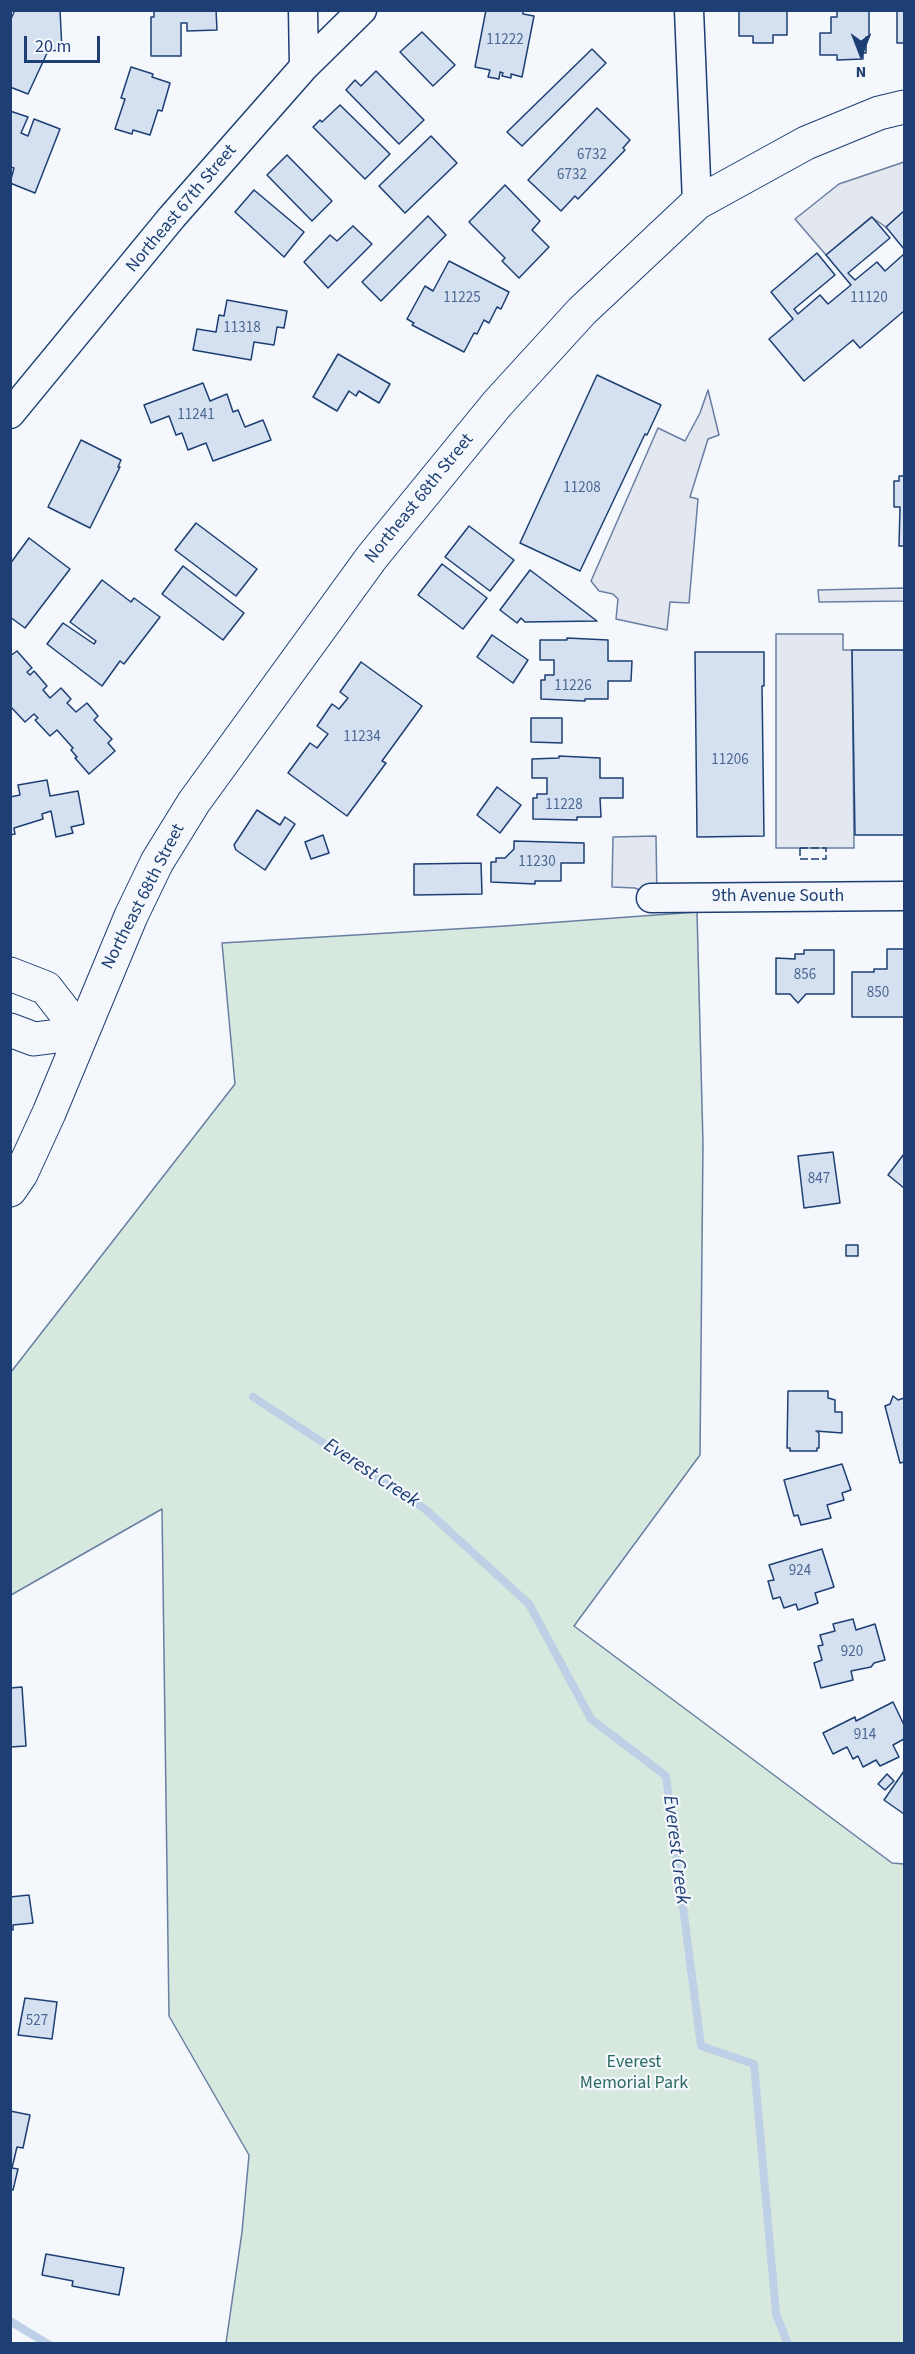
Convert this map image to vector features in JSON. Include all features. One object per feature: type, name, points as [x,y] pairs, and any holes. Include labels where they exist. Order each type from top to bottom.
[{"type":"main road","name":"Northeast 68th Street","points":[[10,1190],[21,1174],[49,1113],[130,916],[158,862],[194,802],[372,556],[511,388],[582,311],[697,203],[806,143],[879,113],[904,107]]},
{"type":"main road","points":[[10,974],[46,988],[81,1033]]},
{"type":"main road","points":[[10,1030],[34,1039],[81,1033]]},
{"type":"street","points":[[303,10],[303,67]]},
{"type":"street","name":"Northeast 67th Street","points":[[10,414],[172,217],[303,67],[362,10]]},
{"type":"street","points":[[689,10],[697,203]]},
{"type":"street","name":"9th Avenue South","points":[[651,898],[904,896]]},
{"type":"green space","name":"Everest Memorial Park","points":[[697,912],[703,1144],[700,1455],[574,1626],[892,1863],[904,1864],[904,2343],[226,2343],[242,2232],[249,2155],[169,2016],[162,1509],[11,1595],[11,1372],[235,1084],[222,943]]},
{"type":"shaded area","points":[[904,162],[904,211],[886,227],[871,217],[826,255],[795,219],[839,184]]},
{"type":"shaded area","points":[[708,390],[719,435],[708,439],[690,497],[698,499],[689,603],[670,602],[667,630],[616,619],[618,599],[613,594],[599,591],[591,581],[658,428],[685,441],[700,413]]},
{"type":"shaded area","points":[[904,588],[904,601],[819,602],[818,590]]},
{"type":"shaded area","points":[[776,634],[843,634],[843,650],[852,650],[854,848],[776,848]]},
{"type":"shaded area","points":[[656,836],[657,898],[635,888],[612,887],[613,837]]},
{"type":"building","points":[[15,10],[60,10],[62,50],[48,51],[28,94],[10,87],[10,21]]},
{"type":"building","points":[[154,10],[216,10],[217,30],[187,31],[187,23],[181,23],[181,56],[151,56],[151,17],[154,17]]},
{"type":"building","points":[[486,10],[523,10],[523,14],[534,16],[522,77],[511,74],[511,78],[502,76],[503,73],[500,72],[499,79],[488,77],[490,70],[475,67]]},
{"type":"building","points":[[739,10],[787,10],[787,35],[773,35],[773,43],[753,43],[753,36],[739,36]]},
{"type":"building","points":[[837,10],[869,10],[869,37],[866,37],[866,53],[863,53],[863,59],[837,60],[837,55],[820,55],[820,33],[831,33],[831,17],[837,17]]},
{"type":"building","points":[[897,10],[904,10],[904,43],[897,43]]},
{"type":"building","points":[[422,32],[455,65],[433,86],[400,52]]},
{"type":"building","points":[[592,49],[606,63],[522,146],[507,132]]},
{"type":"building","points":[[131,67],[153,74],[152,77],[170,83],[162,111],[158,110],[150,135],[133,130],[132,134],[115,129],[125,99],[121,98]]},
{"type":"building","points":[[376,71],[424,120],[399,144],[346,90],[355,80],[361,86]]},
{"type":"building","points":[[340,105],[390,154],[365,179],[313,127],[320,120],[322,122]]},
{"type":"building","points":[[597,108],[630,140],[623,148],[625,150],[578,199],[575,196],[561,211],[528,180]]},
{"type":"building","points":[[10,111],[28,117],[21,133],[28,136],[34,119],[60,129],[35,193],[10,183],[14,168],[10,167]]},
{"type":"building","points":[[431,136],[457,163],[405,213],[379,186]]},
{"type":"building","points":[[287,155],[332,201],[312,221],[267,175]]},
{"type":"building","points":[[505,185],[540,221],[532,230],[549,247],[519,278],[502,261],[505,258],[469,222]]},
{"type":"building","points":[[254,190],[304,232],[284,257],[235,212]]},
{"type":"building","points":[[904,211],[904,249],[886,227]]},
{"type":"building","points":[[428,216],[446,235],[381,301],[362,282]]},
{"type":"building","points":[[872,217],[890,238],[848,273],[855,280],[877,262],[885,271],[904,254],[904,311],[860,348],[853,340],[804,381],[769,339],[793,319],[771,292],[817,253],[835,275],[794,309],[798,314],[820,295],[828,304],[851,285],[826,255]]},
{"type":"building","points":[[353,226],[372,244],[328,288],[304,262],[330,235],[337,241]]},
{"type":"building","points":[[449,261],[509,292],[501,309],[497,307],[489,323],[484,320],[464,352],[412,325],[414,323],[407,319],[425,286],[433,291]]},
{"type":"building","points":[[227,300],[287,311],[284,328],[277,327],[274,345],[254,342],[251,360],[193,350],[197,329],[216,332],[219,315],[224,316]]},
{"type":"building","points":[[338,354],[390,384],[379,403],[359,391],[356,396],[349,391],[337,411],[313,397]]},
{"type":"building","points":[[597,375],[661,405],[580,571],[520,543]]},
{"type":"building","points":[[203,383],[210,401],[227,394],[233,412],[238,410],[245,427],[263,420],[271,440],[213,461],[206,443],[188,450],[182,433],[176,435],[169,416],[151,423],[144,405]]},
{"type":"building","points":[[81,440],[121,460],[118,467],[120,467],[90,528],[48,507]]},
{"type":"building","points":[[899,476],[904,476],[904,546],[899,546],[900,507],[894,507],[894,481],[899,481]]},
{"type":"building","points":[[196,523],[257,569],[236,596],[175,550]]},
{"type":"building","points":[[469,526],[514,560],[490,591],[445,557]]},
{"type":"building","points":[[29,538],[70,569],[25,628],[10,617],[10,564]]},
{"type":"building","points":[[442,564],[487,598],[463,629],[418,595]]},
{"type":"building","points":[[183,566],[244,613],[223,640],[162,594]]},
{"type":"building","points":[[530,570],[597,621],[525,622],[521,618],[517,623],[500,610]]},
{"type":"building","points":[[102,580],[131,602],[134,598],[160,617],[124,664],[120,661],[102,686],[47,644],[63,623],[94,644],[96,641],[70,622]]},
{"type":"building","points":[[492,635],[528,660],[513,683],[477,657]]},
{"type":"building","points":[[567,638],[608,640],[608,661],[632,661],[631,681],[608,681],[608,699],[585,699],[585,701],[541,699],[541,680],[545,680],[545,675],[554,675],[554,660],[540,660],[540,640],[567,640]]},
{"type":"building","points":[[852,650],[904,650],[904,835],[855,835]]},
{"type":"building","points":[[17,651],[32,668],[27,672],[30,675],[34,671],[47,686],[43,690],[50,698],[61,688],[71,699],[67,703],[76,712],[87,703],[98,716],[94,720],[112,739],[108,743],[115,751],[89,774],[75,758],[77,757],[71,750],[73,748],[57,730],[50,736],[35,720],[38,718],[34,714],[25,722],[10,706],[10,656]]},
{"type":"building","points":[[695,652],[764,652],[764,686],[762,686],[764,836],[697,837]]},
{"type":"building","points":[[361,662],[422,706],[382,761],[386,763],[347,816],[288,773],[310,743],[317,748],[328,734],[317,726],[332,704],[339,709],[348,698],[340,692]]},
{"type":"building","points":[[531,718],[562,718],[562,743],[531,742]]},
{"type":"building","points":[[559,756],[600,758],[600,778],[623,778],[623,798],[600,798],[601,817],[577,817],[577,820],[533,819],[533,798],[537,798],[537,794],[547,794],[547,778],[532,778],[532,759],[559,758]]},
{"type":"building","points":[[47,780],[50,796],[78,791],[84,824],[71,827],[73,833],[56,837],[51,811],[42,814],[43,819],[14,828],[15,834],[10,835],[10,797],[20,795],[18,785]]},
{"type":"building","points":[[497,787],[521,805],[500,833],[477,815]]},
{"type":"building","points":[[257,810],[280,825],[285,817],[295,824],[265,870],[236,850],[234,845]]},
{"type":"building","points":[[323,835],[329,853],[311,859],[305,842]]},
{"type":"building","points":[[514,841],[584,843],[584,863],[561,863],[561,881],[535,881],[535,884],[491,882],[491,862],[496,862],[496,858],[505,858],[514,849]]},
{"type":"building","points":[[481,863],[482,894],[414,895],[414,864]]},
{"type":"building","points":[[887,949],[904,949],[904,1017],[852,1017],[852,972],[874,972],[874,969],[887,969]]},
{"type":"building","points":[[804,950],[834,950],[834,994],[806,994],[798,1003],[790,994],[776,994],[776,958],[795,959],[795,954],[804,954]]},
{"type":"building","points":[[833,1152],[840,1203],[804,1208],[798,1156]]},
{"type":"building","points":[[904,1154],[904,1188],[888,1175]]},
{"type":"building","points":[[846,1245],[858,1245],[858,1256],[846,1256]]},
{"type":"building","points":[[788,1391],[828,1391],[828,1398],[835,1400],[835,1412],[842,1412],[842,1433],[816,1431],[819,1433],[817,1451],[790,1451],[790,1448],[787,1448]]},
{"type":"building","points":[[893,1396],[898,1400],[904,1398],[904,1462],[900,1463],[885,1406],[890,1404]]},
{"type":"building","points":[[842,1464],[851,1490],[842,1493],[844,1500],[827,1505],[831,1518],[801,1525],[798,1515],[794,1516],[784,1480]]},
{"type":"building","points":[[822,1549],[834,1587],[815,1593],[818,1603],[798,1610],[796,1604],[784,1608],[780,1597],[773,1599],[768,1581],[774,1580],[769,1565]]},
{"type":"building","points":[[853,1619],[856,1630],[875,1624],[885,1660],[874,1663],[871,1667],[851,1671],[853,1680],[821,1688],[814,1663],[822,1660],[818,1646],[823,1645],[820,1635],[835,1631],[833,1624]]},
{"type":"building","points":[[22,1687],[26,1746],[10,1747],[10,1688]]},
{"type":"building","points":[[893,1702],[904,1725],[904,1739],[893,1745],[899,1757],[880,1766],[876,1760],[863,1767],[858,1756],[853,1759],[847,1747],[833,1754],[823,1733],[855,1717],[856,1721]]},
{"type":"building","points":[[904,1771],[904,1814],[884,1800]]},
{"type":"building","points":[[887,1774],[894,1781],[885,1790],[878,1784]]},
{"type":"building","points":[[29,1895],[33,1923],[13,1925],[13,1930],[10,1930],[10,1897]]},
{"type":"building","points":[[25,1998],[57,2002],[52,2039],[18,2035]]},
{"type":"building","points":[[10,2111],[30,2115],[23,2148],[17,2147],[12,2168],[18,2169],[13,2190],[10,2189]]},
{"type":"building","points":[[46,2254],[124,2268],[119,2295],[72,2286],[73,2281],[42,2275]]},
{"type":"waterway","name":"Everest Creek","points":[[253,1397],[425,1509],[529,1604],[591,1719],[666,1776],[701,2046],[754,2064],[776,2314],[788,2344]]},
{"type":"waterway","name":"Everest Creek","points":[[10,2321],[48,2344]]},
{"type":"fence","points":[[800,848],[826,848],[826,859],[800,859],[800,848]]}]
